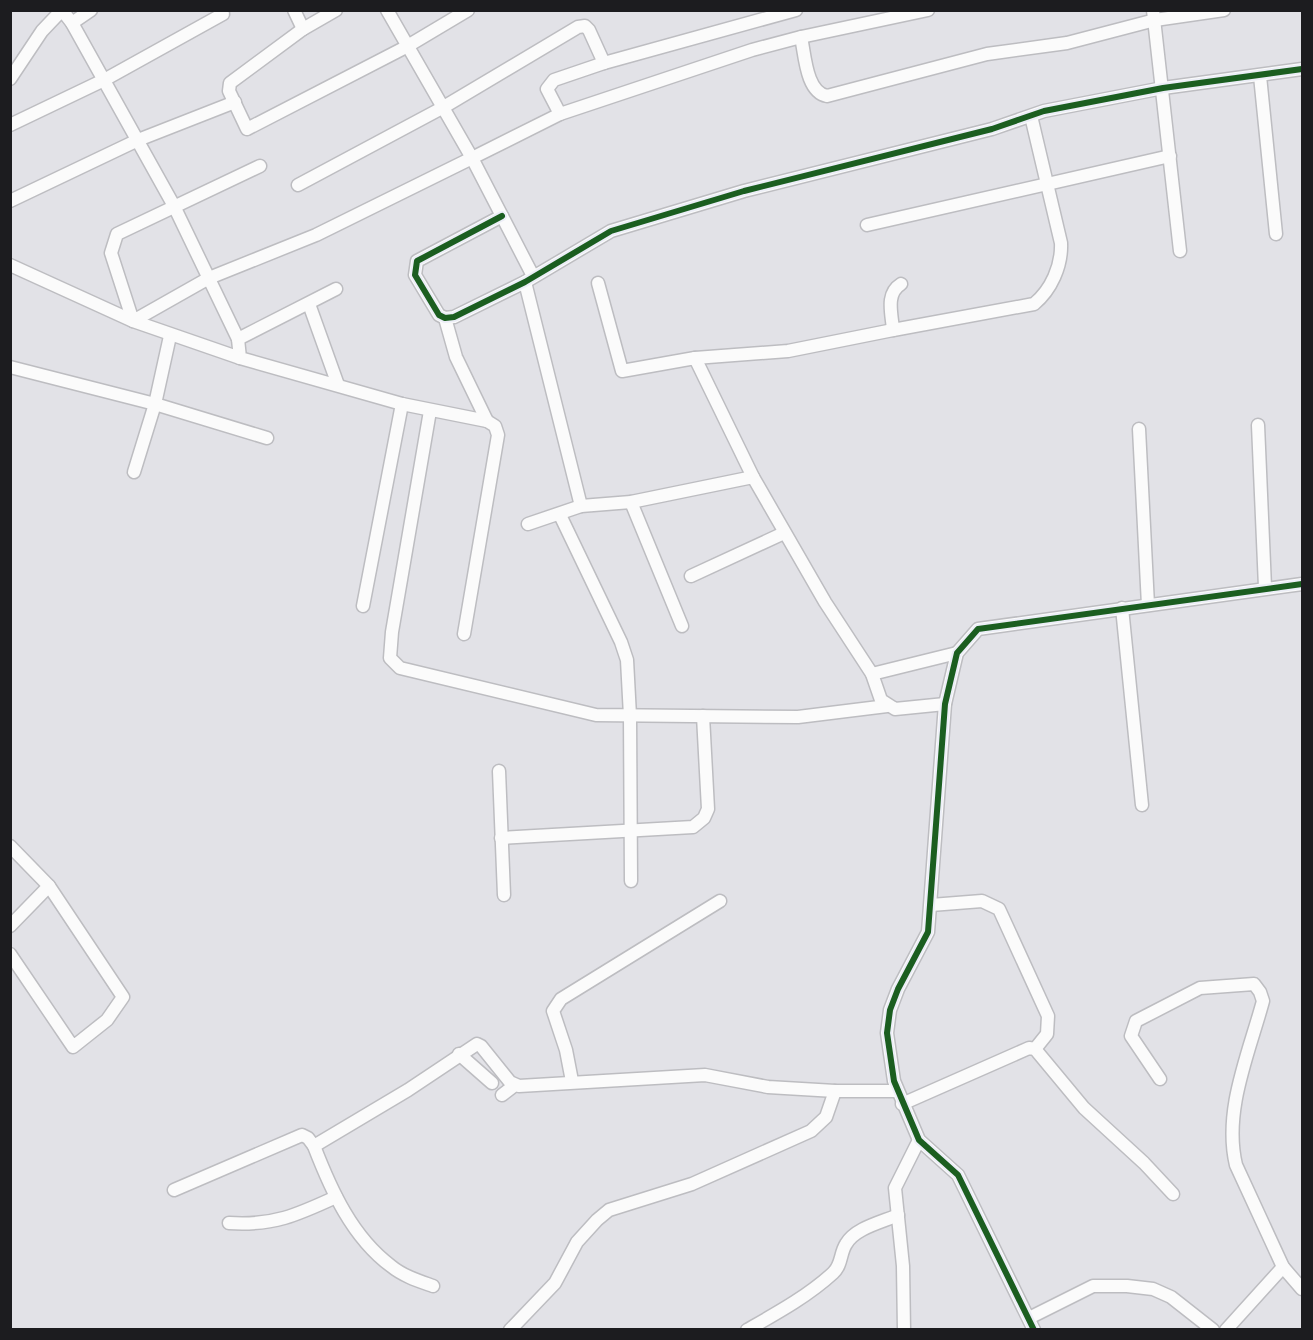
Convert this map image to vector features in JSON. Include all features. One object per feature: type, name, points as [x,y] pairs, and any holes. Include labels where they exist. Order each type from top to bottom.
[{"type":"street","points":[[10,79],[42,31],[62,10],[72,23],[174,206],[238,339],[240,358]]},
{"type":"street","points":[[72,23],[92,10]]},
{"type":"street","points":[[294,10],[303,29]]},
{"type":"street","points":[[336,10],[303,29],[234,78],[229,91],[243,125],[247,129],[254,128],[468,10]]},
{"type":"street","points":[[387,10],[472,158],[502,216],[529,279],[581,506]]},
{"type":"street","points":[[560,114],[548,89],[548,84],[604,63],[795,10]]},
{"type":"street","points":[[133,321],[209,278],[316,235],[560,114],[752,50],[801,37],[928,10]]},
{"type":"street","points":[[801,37],[813,86],[819,94],[827,96],[987,54],[1067,43],[1154,15],[1224,10]]},
{"type":"street","points":[[10,124],[104,80],[223,14]]},
{"type":"street","points":[[1154,15],[1180,250]]},
{"type":"street","points":[[298,185],[442,108],[578,27],[585,26],[589,30],[604,63]]},
{"type":"street","points":[[502,216],[417,261],[415,275],[439,315],[445,318],[454,317],[529,279],[611,231],[744,191],[992,129],[1031,116],[1163,88],[1302,69]]},
{"type":"street","points":[[1260,76],[1276,234]]},
{"type":"street","points":[[10,201],[138,140],[235,102]]},
{"type":"street","points":[[598,283],[622,371],[695,358],[788,351],[1034,304],[1044,296],[1050,286],[1061,249],[1031,116]]},
{"type":"street","points":[[867,225],[1170,156]]},
{"type":"street","points":[[133,321],[111,253],[111,244],[117,234],[260,166]]},
{"type":"street","points":[[10,265],[170,336],[402,404],[487,421],[495,426],[498,435],[464,634]]},
{"type":"street","points":[[893,330],[891,297],[894,289],[901,284]]},
{"type":"street","points":[[238,339],[336,289]]},
{"type":"street","points":[[309,304],[338,385]]},
{"type":"street","points":[[445,318],[456,357],[487,421]]},
{"type":"street","points":[[134,472],[155,404],[170,336]]},
{"type":"street","points":[[695,358],[753,477],[784,533],[872,674],[881,700],[887,706],[895,709],[945,704]]},
{"type":"street","points":[[10,367],[155,404],[267,438]]},
{"type":"street","points":[[363,606],[402,404]]},
{"type":"street","points":[[430,411],[392,632],[390,658],[400,668],[573,711],[630,716],[798,717],[887,706]]},
{"type":"street","points":[[1258,425],[1265,587]]},
{"type":"street","points":[[1139,429],[1148,605]]},
{"type":"street","points":[[528,524],[581,506],[631,502],[753,477]]},
{"type":"street","points":[[631,502],[682,626]]},
{"type":"street","points":[[560,515],[621,642],[627,660],[630,716],[631,881]]},
{"type":"street","points":[[691,576],[784,533]]},
{"type":"street","points":[[1213,1329],[1171,1297],[1153,1288],[1127,1286],[1093,1286],[1031,1324],[958,1175],[919,1140],[897,1091],[887,1033],[890,1010],[917,949],[928,932],[945,704],[957,653],[978,630],[1265,587],[1302,584]]},
{"type":"street","points":[[1122,609],[1142,805]]},
{"type":"street","points":[[872,674],[957,653]]},
{"type":"street","points":[[501,838],[693,826],[704,818],[708,809],[703,716]]},
{"type":"street","points":[[499,771],[504,895]]},
{"type":"street","points":[[10,846],[49,886],[123,997],[107,1020],[73,1047],[10,954]]},
{"type":"street","points":[[10,926],[49,886]]},
{"type":"street","points":[[572,1081],[566,1050],[555,1017],[555,1006],[561,999],[720,901]]},
{"type":"street","points":[[931,905],[982,901],[999,909],[1048,1016],[1047,1034],[1035,1049]]},
{"type":"street","points":[[1160,1079],[1131,1036],[1136,1021],[1200,988],[1254,984],[1263,1001],[1236,1097],[1233,1152],[1236,1165],[1283,1267],[1302,1289]]},
{"type":"street","points":[[314,1146],[408,1090],[471,1046],[482,1046],[515,1085]]},
{"type":"street","points":[[902,1104],[1029,1048],[1035,1049],[1084,1108],[1144,1163],[1173,1194]]},
{"type":"street","points":[[459,1054],[492,1083]]},
{"type":"street","points":[[502,1095],[515,1085],[705,1075],[768,1087],[836,1091],[897,1091]]},
{"type":"street","points":[[510,1329],[555,1283],[577,1242],[603,1215],[622,1204],[692,1184],[811,1131],[826,1117],[836,1091]]},
{"type":"street","points":[[174,1190],[296,1135],[308,1138],[314,1146],[336,1197],[357,1232],[373,1251],[404,1275],[433,1286]]},
{"type":"street","points":[[904,1329],[895,1188],[919,1140]]},
{"type":"street","points":[[229,1223],[255,1225],[277,1222],[336,1197]]},
{"type":"street","points":[[747,1329],[786,1307],[834,1272],[840,1263],[844,1247],[854,1235],[898,1215]]},
{"type":"street","points":[[1226,1329],[1283,1267]]},
{"type":"cycle path","points":[[502,216],[417,261],[415,275],[439,315],[445,318],[454,317],[525,282],[611,231],[744,191],[992,129],[1044,111],[1163,88],[1302,69]]},
{"type":"cycle path","points":[[1034,1330],[958,1175],[919,1140],[894,1081],[887,1033],[890,1010],[898,989],[928,932],[945,704],[957,653],[978,629],[1302,584]]}]
